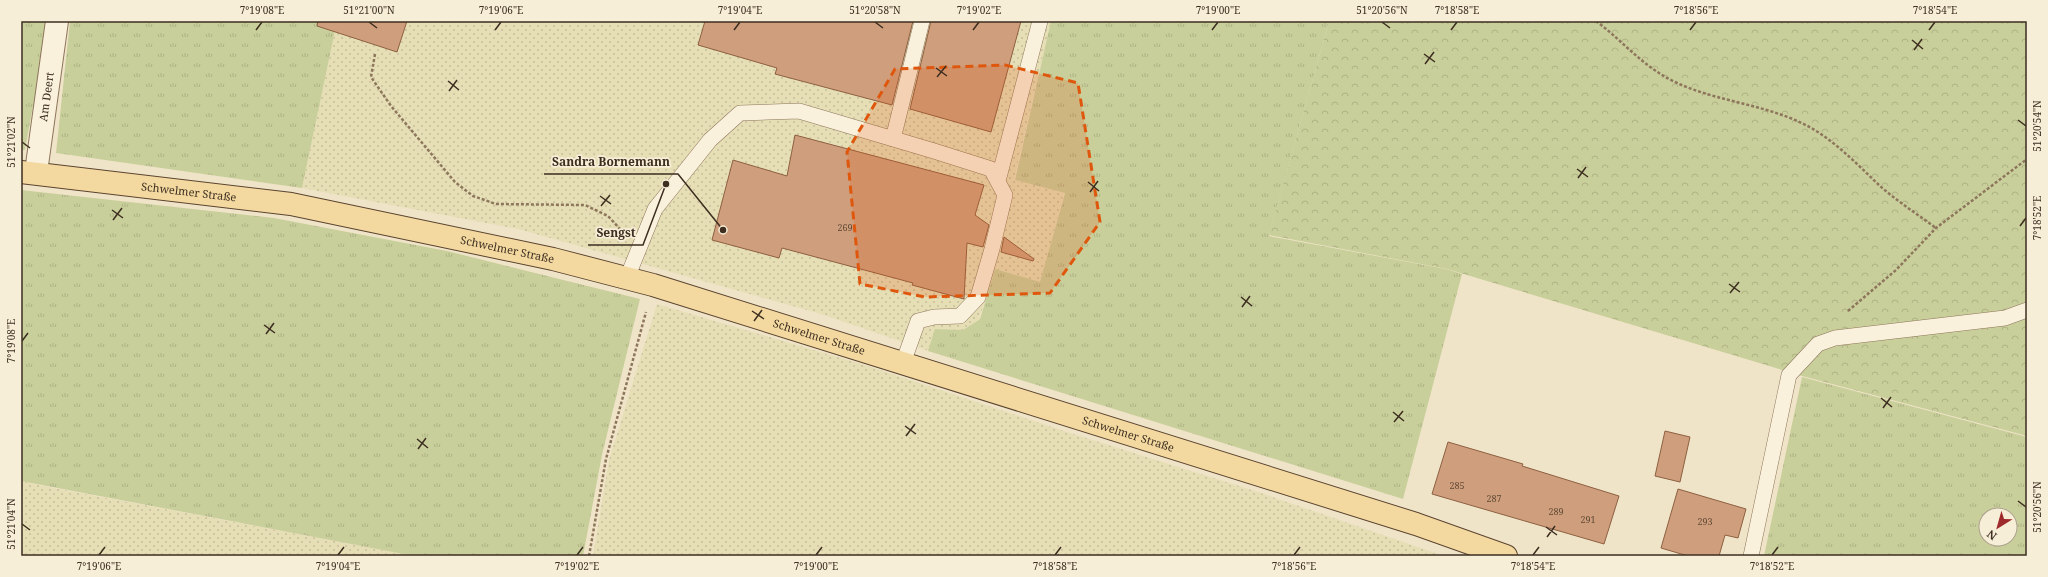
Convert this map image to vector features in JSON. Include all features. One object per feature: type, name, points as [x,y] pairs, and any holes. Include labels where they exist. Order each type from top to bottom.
[{"type":"main road","name":"Schwelmer Straße","points":[[29,172],[291,204],[553,258],[653,285],[903,363],[1416,524],[1506,556]]},
{"type":"street","name":"Am Deert","points":[[29,172],[56,21]]},
{"type":"lane","points":[[893,139],[922,21]]},
{"type":"lane","points":[[998,181],[1040,21]]},
{"type":"lane","points":[[627,278],[655,209],[710,140],[740,113],[799,111],[991,169],[1005,195],[992,249],[978,297],[960,316],[934,317],[918,321],[903,363]]},
{"type":"lane","points":[[1751,556],[1789,375],[1818,344],[1835,338],[2005,318],[2027,310]]},
{"type":"path","points":[[1596,21],[1640,61],[1675,82],[1714,96],[1762,107],[1813,129],[1852,158],[1881,187],[1936,228]]},
{"type":"path","points":[[375,54],[371,77],[375,83],[391,106],[455,182],[473,196],[496,204],[585,205],[608,216],[639,249]]},
{"type":"path","points":[[1818,344],[1854,305],[1896,270],[1936,228],[2027,159]]},
{"type":"path","points":[[589,556],[606,459],[653,285]]},
{"type":"highlighted area","points":[[1005,65],[1078,83],[1100,222],[1050,293],[925,297],[860,284],[847,152],[895,69]]},
{"type":"shaded area","points":[[337,21],[1051,21],[1014,180],[1064,193],[1041,283],[995,269],[979,319],[963,330],[936,329],[929,351],[821,314],[518,229],[302,188]]},
{"type":"shaded area","points":[[657,304],[868,366],[1064,431],[1258,492],[1444,556],[593,556],[609,460]]},
{"type":"shaded area","points":[[21,481],[43,486],[414,556],[21,556]]},
{"type":"green space","points":[[21,21],[44,21],[48,23],[25,150],[21,150]]},
{"type":"green space","points":[[70,21],[337,21],[302,188],[56,153]]},
{"type":"green space","points":[[1051,21],[1329,21],[1269,236],[1446,269],[1462,274],[1403,499],[928,351],[935,329],[963,330],[980,319],[995,269],[1040,282],[1065,193],[1015,180]]},
{"type":"green space","points":[[1329,21],[2027,21],[2027,436],[1802,376],[1447,269],[1269,235]]},
{"type":"green space","points":[[21,190],[274,218],[447,251],[640,299],[602,455],[583,556],[414,556],[21,481]]},
{"type":"green space","points":[[1802,377],[2027,437],[2027,556],[1764,556]]},
{"type":"building","points":[[318,21],[407,21],[397,52],[317,26]]},
{"type":"building","points":[[705,21],[913,21],[892,105],[775,74],[777,68],[698,45]]},
{"type":"building","points":[[931,21],[1021,21],[991,132],[910,109]]},
{"type":"building","points":[[795,135],[984,185],[975,215],[989,225],[983,247],[967,243],[964,299],[912,285],[913,283],[782,248],[779,258],[712,240],[733,160],[787,176]]},
{"type":"building","points":[[1004,237],[1034,259],[1033,261],[1001,252]]},
{"type":"building","points":[[1665,431],[1690,437],[1680,482],[1655,476]]},
{"type":"building","points":[[1448,442],[1523,464],[1522,466],[1619,496],[1604,544],[1432,494]]},
{"type":"building","points":[[1678,489],[1746,509],[1738,538],[1725,535],[1719,556],[1688,556],[1661,548]]},
{"type":"place","name":"Sengst","points":[[666,184]]},
{"type":"place","name":"Sandra Bornemann","points":[[723,230]]}]
